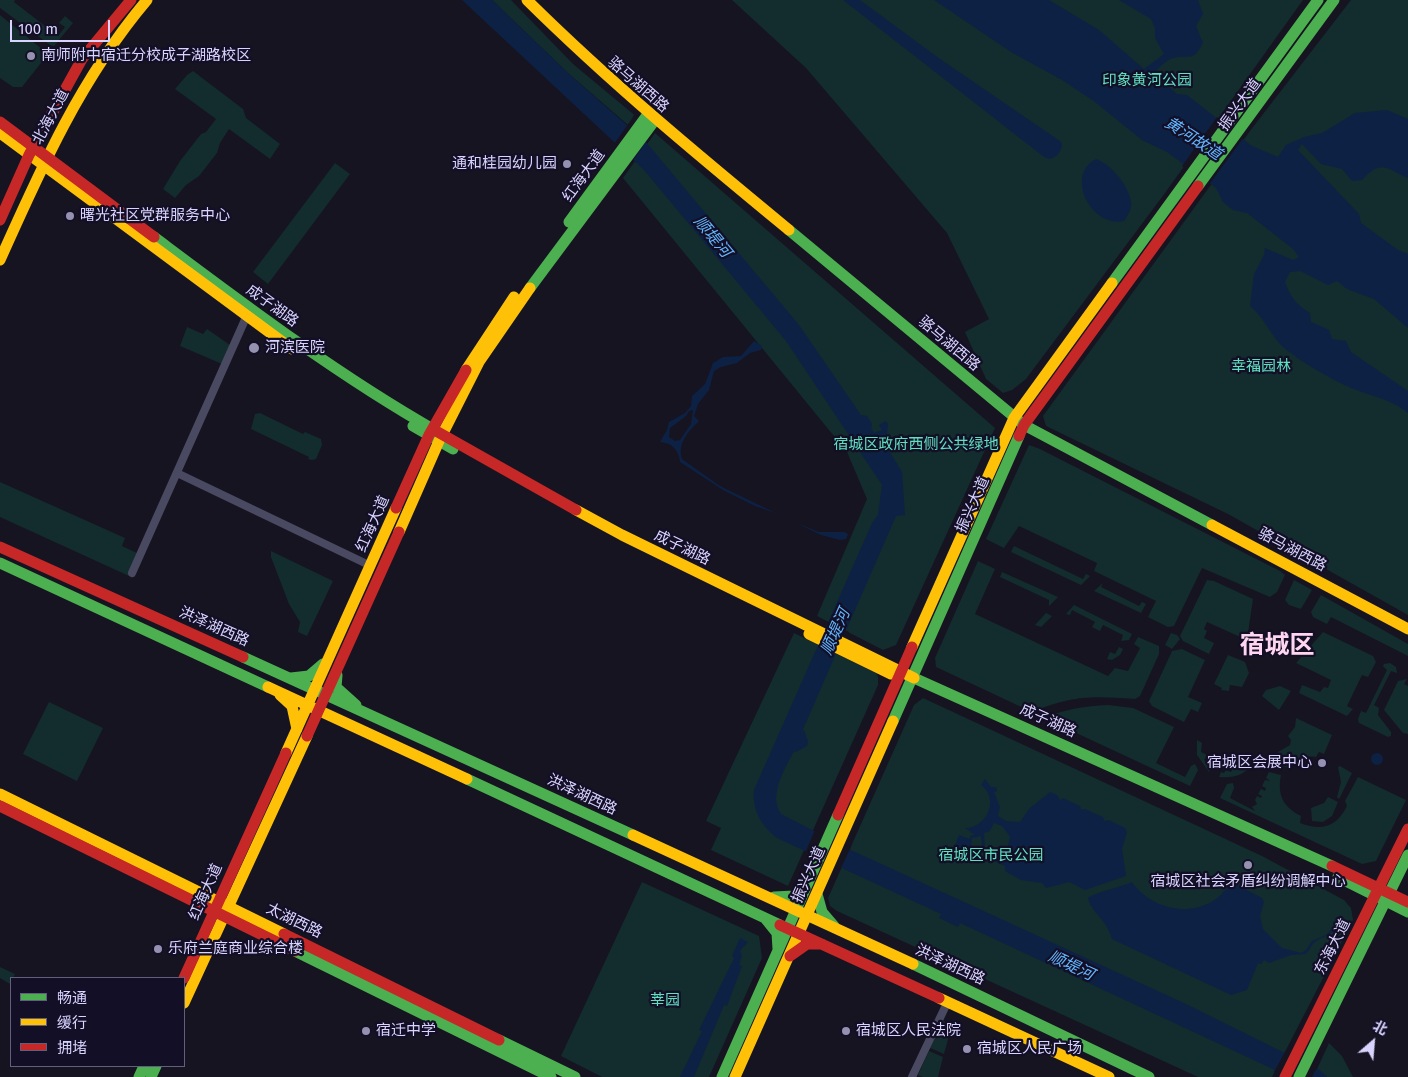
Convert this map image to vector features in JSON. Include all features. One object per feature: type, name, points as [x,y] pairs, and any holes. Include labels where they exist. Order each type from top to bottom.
[{"type":"main road","name":"北海大道","points":[[0,220],[30,152],[82,59],[131,0]]},
{"type":"main road","name":"北海大道","points":[[0,260],[44,162],[94,67],[148,0]]},
{"type":"main road","name":"骆马湖西路","points":[[527,0],[592,64],[652,117],[1024,426],[1408,629]]},
{"type":"main road","name":"振兴大道","points":[[722,1077],[784,954],[794,931],[797,909],[1014,418],[1318,0]]},
{"type":"main road","name":"振兴大道","points":[[794,931],[808,914],[824,880],[1024,426],[1334,0]]},
{"type":"main road","points":[[56,103],[71,111]]},
{"type":"main road","name":"红海大道","points":[[185,1000],[223,902],[321,692],[334,648],[371,566],[436,434],[479,362],[614,168],[652,117]]},
{"type":"main road","name":"成子湖路","points":[[0,122],[30,152]]},
{"type":"main road","name":"成子湖路","points":[[0,132],[44,162],[248,313],[436,434],[622,535],[901,675],[1290,846],[1383,894],[1408,912]]},
{"type":"main road","points":[[14,189],[29,196]]},
{"type":"main road","name":"红海大道","points":[[321,692],[337,669],[436,434]]},
{"type":"main road","name":"洪泽湖西路","points":[[0,546],[772,897],[1149,1077]]},
{"type":"main road","name":"洪泽湖西路","points":[[0,563],[347,722],[1109,1077]]},
{"type":"main road","points":[[291,678],[304,678],[315,674],[334,648]]},
{"type":"main road","points":[[268,668],[270,677],[265,682],[266,685],[292,706],[303,729],[327,721],[347,722]]},
{"type":"main road","points":[[337,669],[336,687],[344,696],[366,712],[363,719],[363,730]]},
{"type":"main road","name":"太湖西路","points":[[0,794],[223,902],[574,1077]]},
{"type":"main road","name":"太湖西路","points":[[0,806],[551,1077]]},
{"type":"main road","name":"东海大道","points":[[1299,1077],[1383,894],[1408,830]]},
{"type":"main road","name":"东海大道","points":[[1285,1077],[1300,1045],[1383,894],[1408,855]]},
{"type":"main road","points":[[772,897],[794,896],[811,879],[824,880]]},
{"type":"main road","points":[[729,900],[738,901],[746,895],[744,887],[737,881]]},
{"type":"main road","points":[[817,894],[822,912],[836,928]]},
{"type":"main road","name":"成子湖路","points":[[1383,894],[1408,902]]},
{"type":"main road","name":"红海大道","points":[[185,977],[218,914]]},
{"type":"main road","points":[[763,916],[777,934],[784,954],[803,946],[822,944]]},
{"type":"main road","points":[[848,956],[845,944],[854,936]]},
{"type":"main road","name":"振兴大道","points":[[735,1077],[775,973]]},
{"type":"street","points":[[132,573],[248,313]]},
{"type":"street","points":[[177,473],[371,566]]},
{"type":"street","points":[[912,1077],[948,1001]]},
{"type":"green space","points":[[0,0],[15,0],[14,2],[58,36],[65,27],[59,23],[65,16],[73,23],[54,46],[50,45],[0,8]]},
{"type":"green space","points":[[492,0],[511,0],[573,64],[634,115],[628,125],[569,74]]},
{"type":"green space","name":"印象黄河公园","points":[[732,0],[1303,0],[1165,193],[1026,379],[1012,390],[1003,393],[986,379],[965,332],[989,319],[947,233],[806,68]]},
{"type":"green space","name":"幸福园林","points":[[1351,0],[1408,0],[1408,615],[1228,514],[1046,426],[1043,416],[1250,131]]},
{"type":"green space","points":[[0,15],[48,54],[22,87],[13,87],[0,78]]},
{"type":"green space","points":[[193,71],[243,109],[246,118],[280,144],[270,159],[229,129],[220,143],[217,153],[199,176],[186,185],[175,198],[163,189],[180,161],[201,134],[206,132],[216,119],[175,89]]},
{"type":"green space","name":"宿城区政府西侧公共绿地","points":[[655,133],[995,428],[896,645],[883,650],[817,616],[867,499],[847,452],[623,178]]},
{"type":"green space","points":[[335,163],[350,174],[268,284],[253,272]]},
{"type":"green space","points":[[187,327],[203,334],[207,329],[230,345],[222,364],[180,346]]},
{"type":"green space","points":[[260,413],[303,434],[305,432],[321,439],[322,445],[316,459],[308,459],[309,457],[251,429],[255,414]]},
{"type":"green space","points":[[1029,445],[1280,571],[1285,575],[1277,592],[1270,597],[1202,568],[1174,626],[1168,627],[1148,617],[1156,601],[1094,571],[1097,563],[1019,526],[1004,548],[986,539]]},
{"type":"green space","points":[[0,482],[125,538],[122,546],[139,554],[129,576],[0,517]]},
{"type":"green space","points":[[1014,546],[1083,579],[1086,574],[1090,576],[1081,585],[1011,552]]},
{"type":"green space","points":[[271,551],[333,581],[307,636],[298,632],[300,622],[289,604],[271,557]]},
{"type":"green space","points":[[978,561],[995,569],[975,614],[1108,676],[1115,668],[1128,671],[1140,648],[1134,644],[1138,637],[1159,646],[1159,654],[1140,696],[1135,699],[1083,698],[1060,702],[1032,712],[936,667],[935,658]]},
{"type":"green space","points":[[1002,572],[1058,597],[1049,606],[1049,600],[1000,577]]},
{"type":"green space","points":[[1207,580],[1214,581],[1253,599],[1247,640],[1207,622],[1204,629],[1207,631],[1204,638],[1214,643],[1209,654],[1183,641],[1180,636]]},
{"type":"green space","points":[[1294,580],[1312,590],[1301,609],[1289,605],[1285,600]]},
{"type":"green space","points":[[1103,583],[1101,587],[1139,606],[1142,602],[1146,604],[1141,613],[1094,591]]},
{"type":"green space","points":[[1321,595],[1408,644],[1408,656],[1331,617],[1327,624],[1313,617],[1311,612]]},
{"type":"green space","points":[[1074,605],[1132,634],[1129,640],[1121,641],[1123,635],[1103,625],[1100,631],[1092,627],[1095,622],[1072,610],[1070,615],[1066,614]]},
{"type":"green space","points":[[1046,613],[1052,616],[1041,627],[1035,625]]},
{"type":"green space","points":[[1323,632],[1373,656],[1376,662],[1368,677],[1362,675],[1347,706],[1353,709],[1347,716],[1299,693],[1302,685],[1320,692],[1324,687],[1328,688],[1331,680],[1296,663]]},
{"type":"green space","points":[[794,633],[876,673],[878,685],[788,886],[711,850],[721,828],[706,821]]},
{"type":"green space","points":[[1171,633],[1177,635],[1180,639],[1172,649],[1165,645]]},
{"type":"green space","points":[[1119,647],[1123,649],[1120,655],[1112,660],[1107,659],[1110,652],[1115,654]]},
{"type":"green space","points":[[1182,649],[1205,660],[1188,697],[1202,703],[1198,712],[1191,709],[1184,722],[1152,706],[1149,701],[1172,651]]},
{"type":"green space","points":[[1228,655],[1245,662],[1249,673],[1242,687],[1230,685],[1229,691],[1221,690],[1222,688],[1214,684]]},
{"type":"green space","points":[[1390,663],[1396,667],[1397,673],[1391,671],[1374,705],[1379,708],[1378,715],[1391,732],[1391,736],[1388,737],[1359,723],[1358,719],[1361,711],[1366,713],[1387,670],[1383,666],[1384,664]]},
{"type":"green space","points":[[1407,679],[1404,684],[1408,686],[1408,734],[1403,733],[1384,710],[1398,681]]},
{"type":"green space","points":[[1280,686],[1291,691],[1279,710],[1262,696],[1266,690]]},
{"type":"green space","name":"宿城区市民公园","points":[[923,698],[1262,856],[1344,900],[1351,908],[1353,920],[1272,1077],[1198,1077],[837,911],[830,906],[828,898],[914,705]]},
{"type":"green space","points":[[49,702],[103,728],[77,781],[23,754]]},
{"type":"green space","points":[[1108,705],[1133,708],[1174,727],[1156,763],[1185,777],[1191,766],[1195,764],[1198,770],[1190,786],[1044,718],[1075,708]]},
{"type":"green space","points":[[1296,718],[1332,735],[1324,754],[1319,752],[1316,757],[1301,758],[1289,769],[1284,766],[1282,770],[1272,765],[1278,752],[1290,745],[1291,740],[1288,736],[1295,727]]},
{"type":"green space","points":[[1197,740],[1202,743],[1201,752],[1207,755],[1204,760],[1211,767],[1209,772],[1197,755]]},
{"type":"green space","points":[[1245,763],[1251,765],[1245,772],[1233,777],[1219,777],[1221,772],[1224,773],[1226,770],[1231,772],[1233,767],[1238,770],[1240,767],[1243,768]]},
{"type":"green space","points":[[1340,766],[1352,773],[1339,799],[1337,797],[1341,782],[1338,767]]},
{"type":"green space","points":[[1269,772],[1281,775],[1280,789],[1283,800],[1290,809],[1301,816],[1300,823],[1315,827],[1327,826],[1338,819],[1347,806],[1345,801],[1358,777],[1406,800],[1376,861],[1362,864],[1220,798],[1227,784],[1233,783],[1234,788],[1230,798],[1255,811],[1252,807],[1257,804],[1255,800],[1257,796],[1261,798],[1262,796],[1258,794],[1261,789],[1265,791],[1266,788],[1262,786],[1265,780],[1270,781],[1266,778]]},
{"type":"green space","points":[[1328,797],[1338,802],[1332,816],[1323,822],[1312,821],[1311,808],[1324,803]]},
{"type":"green space","name":"莘园","points":[[642,882],[759,936],[762,958],[709,1077],[602,1077],[561,1056]]},
{"type":"green space","points":[[0,967],[15,974],[14,977],[10,977],[10,984],[0,978]]},
{"type":"green space","points":[[943,1021],[952,1025],[944,1054],[930,1048]]},
{"type":"green space","points":[[1329,1043],[1342,1056],[1353,1077],[1327,1077],[1317,1069]]},
{"type":"green space","points":[[929,1051],[943,1057],[938,1077],[918,1075]]},
{"type":"water","name":"顺堤河","points":[[462,0],[492,0],[569,74],[646,142],[799,325],[861,415],[867,416],[872,424],[871,428],[874,433],[882,430],[879,425],[886,421],[888,424],[887,434],[882,439],[902,472],[905,515],[896,516],[801,734],[804,730],[808,741],[807,746],[794,753],[796,747],[780,780],[776,798],[781,814],[853,851],[1186,1004],[1321,1071],[1327,1077],[1290,1077],[960,923],[958,927],[939,918],[941,914],[777,838],[766,828],[754,804],[754,790],[872,523],[878,515],[882,485],[786,341],[644,170]]},
{"type":"water","points":[[843,0],[860,0],[940,59],[1060,141],[1062,147],[1059,153],[1050,159],[1044,157]]},
{"type":"water","name":"黄河故道","points":[[934,0],[1049,0],[1099,30],[1144,69],[1164,54],[1155,38],[1155,28],[1151,19],[1119,0],[1198,0],[1203,14],[1196,26],[1203,43],[1193,55],[1170,59],[1154,73],[1177,94],[1187,95],[1252,146],[1278,157],[1286,145],[1304,137],[1322,133],[1355,113],[1387,110],[1408,119],[1408,178],[1385,167],[1380,167],[1369,173],[1362,180],[1352,181],[1342,169],[1321,164],[1302,144],[1298,150],[1359,214],[1361,223],[1398,250],[1408,254],[1408,328],[1374,299],[1347,289],[1337,281],[1328,285],[1300,271],[1290,272],[1285,282],[1294,300],[1310,313],[1311,322],[1329,330],[1332,339],[1346,341],[1351,352],[1408,391],[1408,413],[1394,404],[1341,383],[1298,358],[1279,343],[1250,306],[1254,274],[1264,255],[1265,248],[1293,260],[1299,257],[1293,249],[1247,213],[1233,210],[1223,202],[1216,188],[1167,152],[1142,140],[1095,102],[1062,80],[1011,52]]},
{"type":"water","points":[[1096,159],[1108,166],[1127,189],[1131,205],[1124,221],[1112,221],[1101,216],[1092,208],[1086,198],[1082,187],[1083,176],[1087,166]]},
{"type":"water","points":[[754,341],[762,346],[761,350],[750,353],[737,363],[714,371],[709,390],[698,404],[694,416],[699,421],[688,433],[681,448],[682,459],[720,486],[777,514],[755,506],[723,490],[680,462],[678,454],[671,446],[660,442],[669,422],[685,413],[691,406],[692,396],[705,384],[713,363],[723,357],[741,356]],"holes":[[[693,410],[691,424],[680,440],[675,441],[669,437],[670,428],[686,416],[689,411]]]},
{"type":"water","points":[[794,522],[819,532],[845,532],[848,534],[846,539],[840,540],[821,535]]},
{"type":"water","points":[[1375,753],[1379,753],[1383,759],[1379,765],[1375,765],[1371,761],[1371,757]]},
{"type":"water","points":[[985,779],[991,787],[996,787],[997,791],[994,792],[1000,807],[998,816],[1006,821],[1020,822],[1029,809],[1050,792],[1057,795],[1060,800],[1063,798],[1080,806],[1081,810],[1085,809],[1103,817],[1104,821],[1109,820],[1125,828],[1127,832],[1122,849],[1126,876],[1085,890],[1069,882],[1046,888],[1042,883],[1021,880],[1005,871],[1005,866],[987,855],[983,847],[981,836],[972,838],[970,853],[954,848],[959,835],[969,839],[971,835],[975,835],[965,828],[973,827],[979,823],[988,812],[990,798],[987,791],[981,785]],"holes":[[[994,823],[1002,826],[1010,837],[1005,860],[995,858],[985,849],[984,833],[990,831]]]},
{"type":"water","points":[[1132,882],[1142,893],[1155,902],[1168,907],[1182,909],[1196,908],[1210,903],[1231,882],[1262,898],[1264,902],[1260,916],[1263,929],[1282,948],[1301,953],[1306,950],[1312,941],[1326,935],[1334,926],[1328,935],[1316,941],[1305,954],[1291,955],[1269,963],[1264,960],[1261,964],[1258,963],[1247,990],[1231,995],[1112,939],[1107,926],[1090,904],[1088,898]]},
{"type":"water","points":[[740,938],[748,942],[740,951],[742,956],[739,965],[742,966],[727,1006],[724,1005],[694,1077],[680,1077],[702,1031],[699,1030],[734,958],[732,956]]},
{"type":"pier","points":[[1217,117],[1244,137],[1208,186],[1182,166]]},
{"type":"pier","points":[[629,123],[647,140],[632,162],[614,144]]},
{"type":"pier","points":[[826,621],[849,632],[839,655],[816,644]]},
{"type":"pier","points":[[815,830],[851,847],[840,870],[805,853]]},
{"type":"pier","points":[[1286,1050],[1318,1066],[1312,1077],[1284,1077],[1274,1072]]},
{"type":"traffic: fast","points":[[1112,283],[1318,0]]},
{"type":"traffic: fast","points":[[1198,186],[1334,0]]},
{"type":"traffic: fast","points":[[569,222],[648,114]]},
{"type":"traffic: fast","points":[[530,288],[655,120]]},
{"type":"traffic: fast","points":[[789,230],[1024,425],[1212,525]]},
{"type":"traffic: fast","points":[[154,237],[327,362],[436,431]]},
{"type":"traffic: fast","points":[[413,426],[453,449]]},
{"type":"traffic: fast","points":[[893,721],[1019,436]]},
{"type":"traffic: fast","points":[[0,563],[268,687]]},
{"type":"traffic: fast","points":[[243,657],[633,835]]},
{"type":"traffic: fast","points":[[291,678],[309,676],[323,664]]},
{"type":"traffic: fast","points":[[337,675],[336,687],[356,705]]},
{"type":"traffic: fast","points":[[914,678],[1332,866]]},
{"type":"traffic: fast","points":[[467,779],[780,925]]},
{"type":"traffic: fast","points":[[722,1077],[838,815]]},
{"type":"traffic: fast","points":[[1299,1077],[1408,855]]},
{"type":"traffic: fast","points":[[1338,877],[1408,912]]},
{"type":"traffic: fast","points":[[774,897],[794,896],[806,886]]},
{"type":"traffic: fast","points":[[817,894],[822,912],[834,926]]},
{"type":"traffic: fast","points":[[765,918],[777,933],[778,949]]},
{"type":"traffic: fast","points":[[295,951],[551,1077]]},
{"type":"traffic: fast","points":[[913,964],[1149,1077]]},
{"type":"traffic: fast","points":[[499,1040],[575,1077]]},
{"type":"traffic: fast","points":[[139,1077],[144,1067]]},
{"type":"traffic: fast","points":[[151,1077],[156,1067]]},
{"type":"traffic: slow","points":[[0,260],[47,158],[82,92],[123,30],[147,0]]},
{"type":"traffic: slow","points":[[527,0],[623,89],[789,230]]},
{"type":"traffic: slow","points":[[0,133],[292,349]]},
{"type":"traffic: slow","points":[[912,647],[1014,418],[1112,283]]},
{"type":"traffic: slow","points":[[399,532],[439,441],[479,362],[530,288]]},
{"type":"traffic: slow","points":[[466,370],[514,297]]},
{"type":"traffic: slow","points":[[286,753],[396,508]]},
{"type":"traffic: slow","points":[[576,510],[622,535],[914,678]]},
{"type":"traffic: slow","points":[[1212,525],[1408,629]]},
{"type":"traffic: slow","points":[[809,634],[891,674]]},
{"type":"traffic: slow","points":[[268,687],[467,779]]},
{"type":"traffic: slow","points":[[280,695],[292,706],[297,729]]},
{"type":"traffic: slow","points":[[735,1077],[893,721]]},
{"type":"traffic: slow","points":[[185,1001],[307,736]]},
{"type":"traffic: slow","points":[[0,794],[284,934]]},
{"type":"traffic: slow","points":[[633,835],[913,964]]},
{"type":"traffic: slow","points":[[939,998],[1109,1077]]},
{"type":"traffic: jam","points":[[0,220],[29,155],[82,59],[131,0]]},
{"type":"traffic: jam","points":[[0,122],[154,237]]},
{"type":"traffic: jam","points":[[1019,436],[1024,425],[1198,186]]},
{"type":"traffic: jam","points":[[396,508],[429,435],[466,370]]},
{"type":"traffic: jam","points":[[436,431],[576,510]]},
{"type":"traffic: jam","points":[[307,736],[399,532]]},
{"type":"traffic: jam","points":[[0,547],[243,657]]},
{"type":"traffic: jam","points":[[838,815],[912,647]]},
{"type":"traffic: jam","points":[[184,977],[286,753]]},
{"type":"traffic: jam","points":[[0,806],[295,951]]},
{"type":"traffic: jam","points":[[1285,1077],[1408,829]]},
{"type":"traffic: jam","points":[[1332,866],[1408,902]]},
{"type":"traffic: jam","points":[[780,925],[939,998]]},
{"type":"traffic: jam","points":[[284,934],[499,1040]]},
{"type":"traffic: jam","points":[[790,956],[807,944],[822,944]]},
{"type":"place","name":"南师附中宿迁分校成子湖路校区","points":[[31,56]]},
{"type":"place","name":"通和桂园幼儿园","points":[[567,164]]},
{"type":"place","name":"曙光社区党群服务中心","points":[[70,216]]},
{"type":"place","name":"河滨医院","points":[[254,348]]},
{"type":"place","name":"宿城区会展中心","points":[[1322,763]]},
{"type":"place","name":"宿城区社会矛盾纠纷调解中心","points":[[1248,865]]},
{"type":"place","name":"乐府兰庭商业综合楼","points":[[158,949]]},
{"type":"place","name":"宿迁中学","points":[[366,1031]]},
{"type":"place","name":"宿城区人民法院","points":[[846,1031]]},
{"type":"place","name":"宿城区人民广场","points":[[967,1049]]},
{"type":"district","name":"宿城区","points":[[1277,646]]}]
